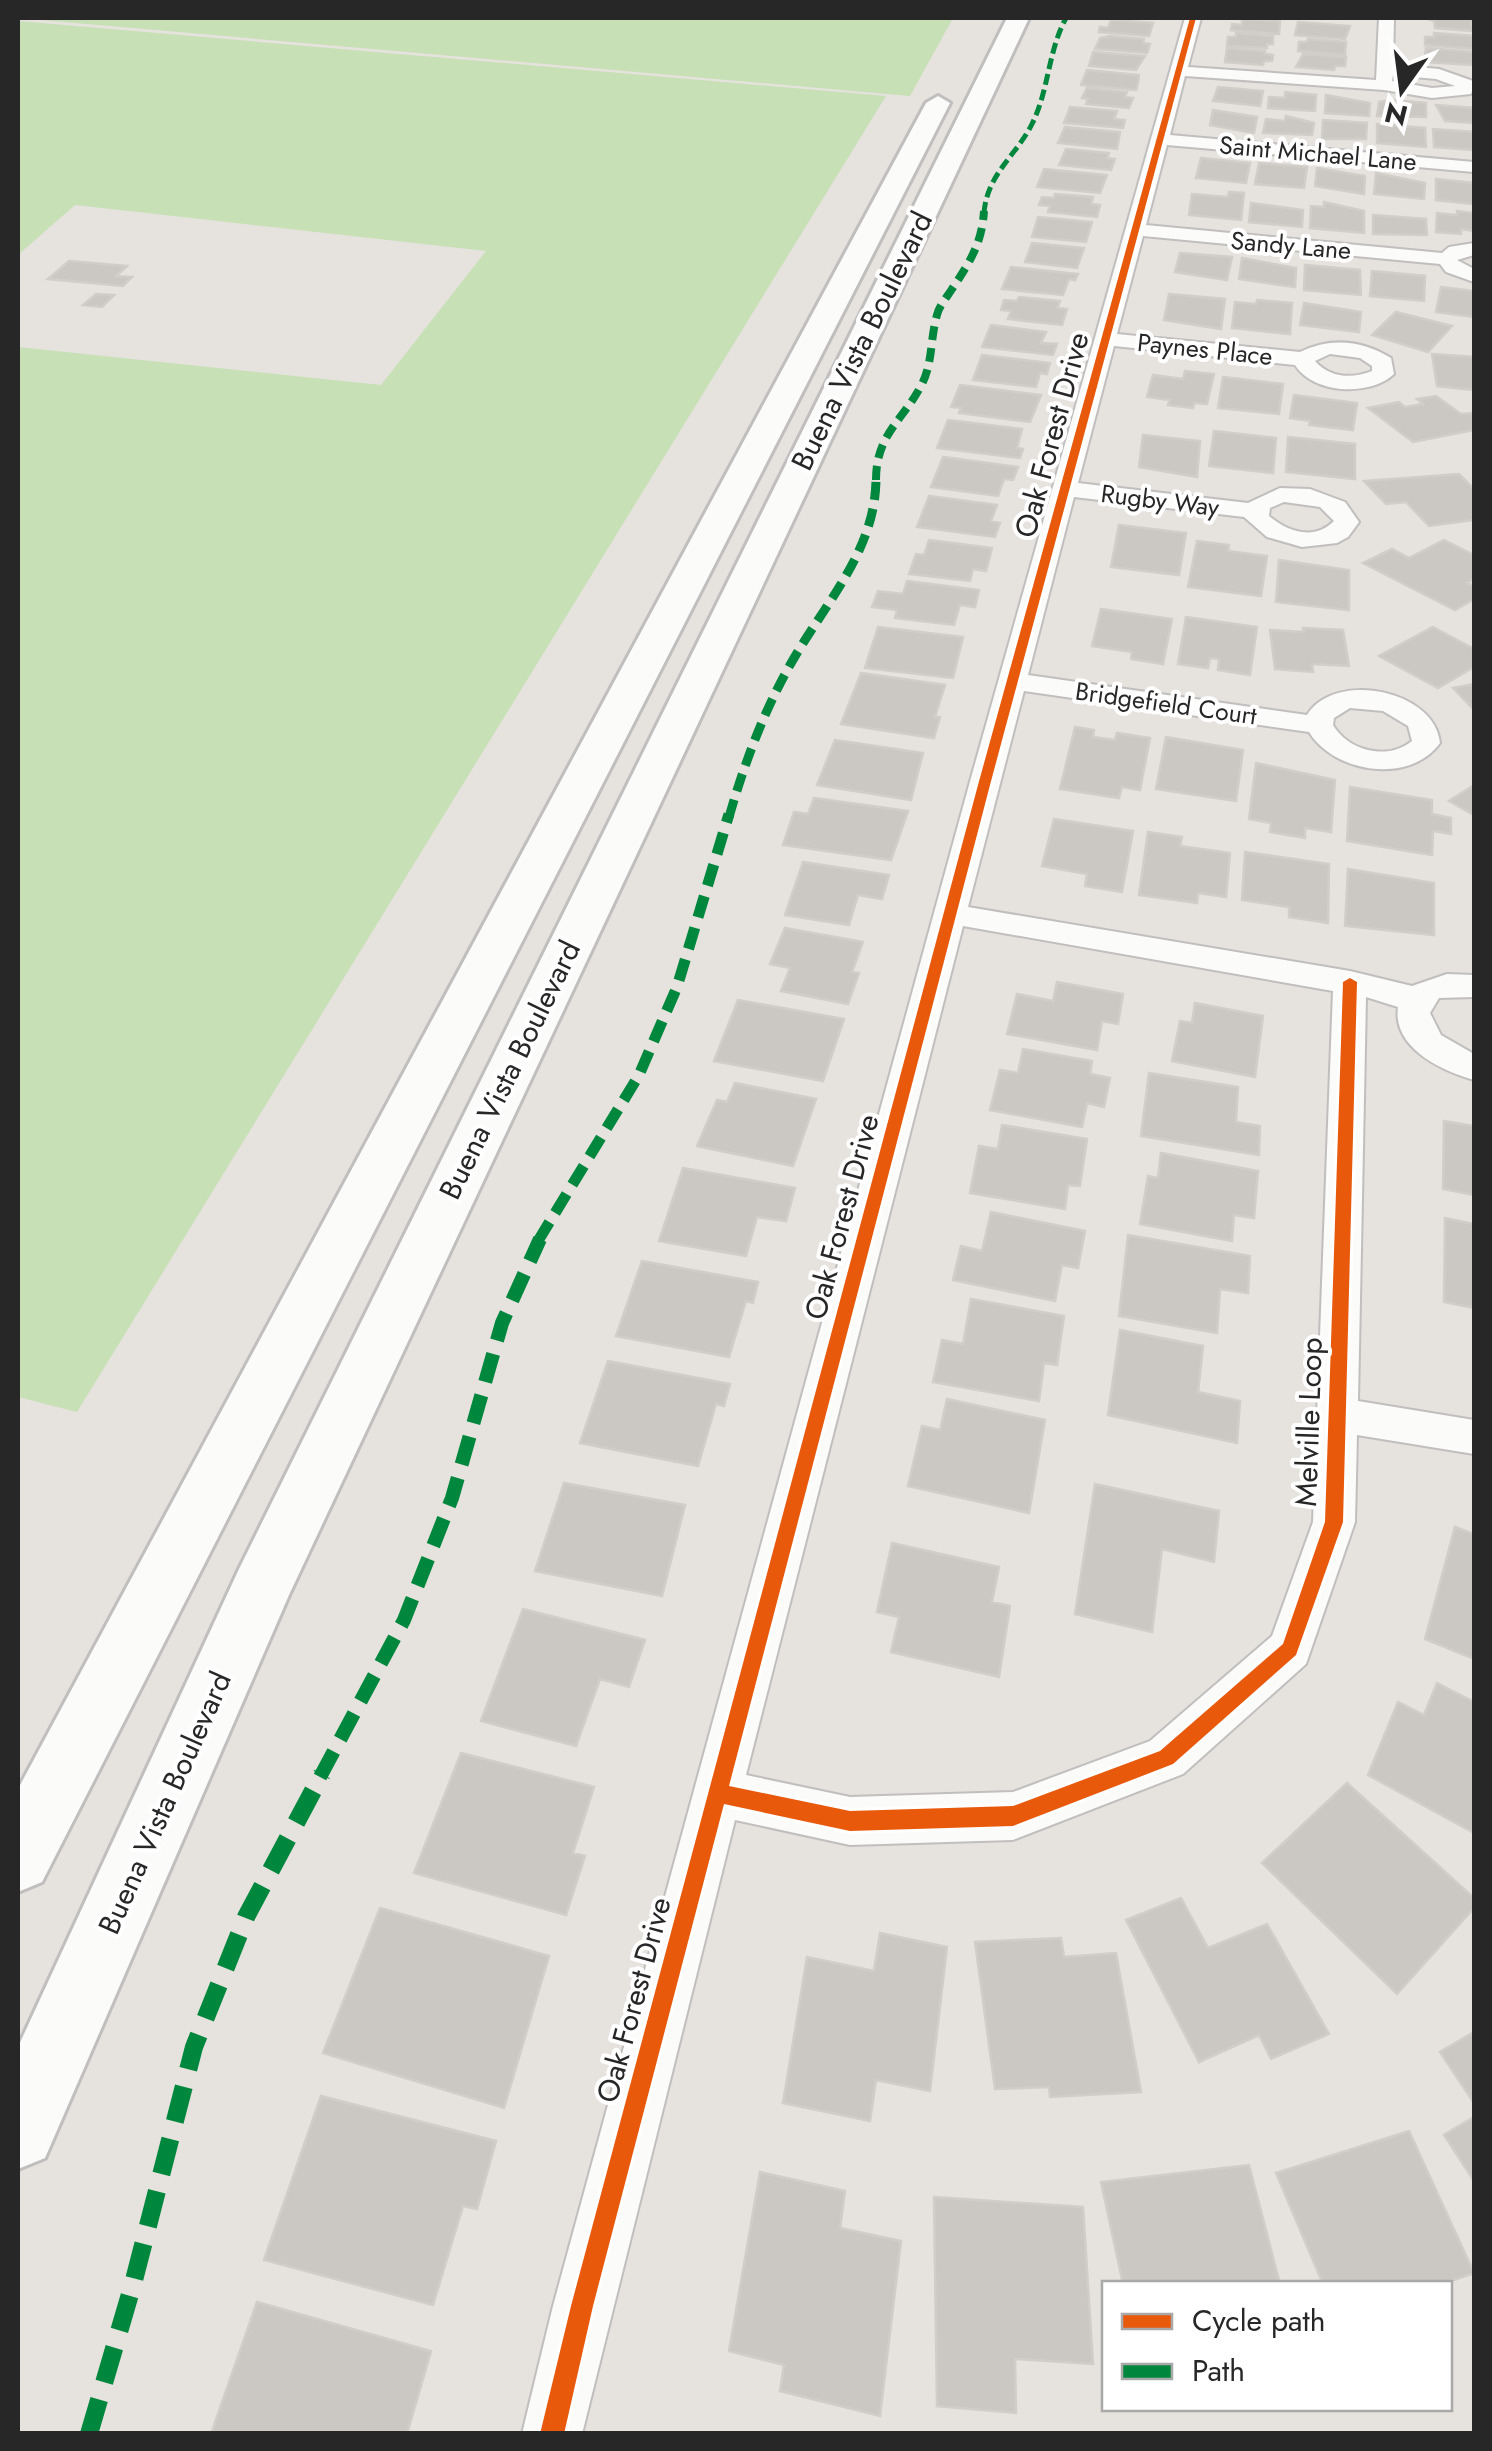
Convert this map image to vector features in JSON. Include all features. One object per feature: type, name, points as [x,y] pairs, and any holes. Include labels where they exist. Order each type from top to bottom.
[{"type":"main road","name":"Buena Vista Boulevard","points":[[18,1858],[982,18]]},
{"type":"main road","name":"Buena Vista Boulevard","points":[[18,2131],[261,1590],[985,66],[1018,18]]},
{"type":"street","name":"Oak Forest Drive","points":[[552,2434],[582,2306],[950,914],[1193,18]]},
{"type":"street","points":[[1179,71],[1384,77],[1387,18]]},
{"type":"street","name":"Saint Michael Lane","points":[[1161,139],[1474,167]]},
{"type":"street","name":"Sandy Lane","points":[[1136,230],[1446,259],[1456,251],[1474,249]]},
{"type":"street","name":"Sandy Lane","points":[[1446,259],[1453,268],[1474,276]]},
{"type":"street","name":"Paynes Place","points":[[1106,339],[1303,358]]},
{"type":"street","name":"Rugby Way","points":[[1066,489],[1255,510]]},
{"type":"street","name":"Bridgefield Court","points":[[1013,681],[1319,724]]},
{"type":"street","points":[[950,914],[1393,990],[1416,1002]]},
{"type":"street","name":"Melville Loop","points":[[718,1792],[850,1821],[1013,1816],[1166,1758],[1290,1649],[1334,1522],[1350,982]]},
{"type":"street","points":[[1416,1002],[1444,986],[1474,986]]},
{"type":"street","points":[[1416,1002],[1414,1027],[1423,1040],[1437,1053],[1474,1068]]},
{"type":"street","points":[[1337,1415],[1474,1437]]},
{"type":"green space","points":[[18,18],[953,18],[910,96]]},
{"type":"green space","points":[[18,21],[886,96],[77,1412],[18,1397],[18,347],[381,385],[486,251],[75,205],[18,255]]},
{"type":"building","points":[[1425,18],[1474,18],[1474,31],[1435,28],[1434,21]]},
{"type":"building","points":[[1242,19],[1280,21],[1279,34],[1231,30],[1232,24],[1242,25]]},
{"type":"building","points":[[1111,20],[1153,23],[1149,36],[1099,32],[1100,27],[1108,28]]},
{"type":"building","points":[[1298,22],[1350,26],[1345,39],[1295,35]]},
{"type":"building","points":[[1236,33],[1273,36],[1273,44],[1267,44],[1267,48],[1227,46],[1228,37],[1236,37]]},
{"type":"building","points":[[1434,33],[1474,36],[1474,49],[1425,45],[1425,37],[1434,37]]},
{"type":"building","points":[[1100,38],[1144,39],[1143,43],[1150,44],[1147,53],[1095,49]]},
{"type":"building","points":[[1299,42],[1346,42],[1345,55],[1298,51]]},
{"type":"building","points":[[1227,48],[1265,51],[1273,55],[1272,61],[1264,61],[1263,65],[1225,62]]},
{"type":"building","points":[[1426,48],[1474,52],[1474,65],[1424,62]]},
{"type":"building","points":[[1093,52],[1145,56],[1136,70],[1089,66]]},
{"type":"building","points":[[1303,54],[1346,57],[1345,66],[1335,66],[1334,70],[1296,67]]},
{"type":"building","points":[[1087,70],[1139,75],[1136,90],[1081,85]]},
{"type":"building","points":[[1218,87],[1263,91],[1260,106],[1213,101]]},
{"type":"building","points":[[1087,88],[1127,92],[1125,97],[1133,98],[1129,108],[1086,104],[1088,99],[1082,98]]},
{"type":"building","points":[[1285,92],[1316,95],[1315,111],[1268,108],[1269,97],[1285,98]]},
{"type":"building","points":[[1326,95],[1370,103],[1369,116],[1325,113]]},
{"type":"building","points":[[1379,102],[1426,103],[1426,117],[1377,116]]},
{"type":"building","points":[[1436,105],[1474,108],[1474,123],[1445,121]]},
{"type":"building","points":[[1070,107],[1117,111],[1114,119],[1125,120],[1123,128],[1064,123]]},
{"type":"building","points":[[1213,110],[1257,117],[1254,133],[1210,125]]},
{"type":"building","points":[[1286,116],[1314,123],[1312,135],[1263,133],[1266,119],[1285,121]]},
{"type":"building","points":[[1323,120],[1367,123],[1366,139],[1322,139]]},
{"type":"building","points":[[1377,124],[1425,128],[1426,147],[1377,143]]},
{"type":"building","points":[[1065,127],[1120,132],[1117,149],[1058,143]]},
{"type":"building","points":[[1433,129],[1474,132],[1474,150],[1434,147]]},
{"type":"building","points":[[1066,149],[1109,153],[1107,158],[1115,159],[1111,170],[1059,165]]},
{"type":"building","points":[[1201,158],[1250,163],[1246,183],[1196,178]]},
{"type":"building","points":[[1259,163],[1307,167],[1304,188],[1255,184]]},
{"type":"building","points":[[1317,168],[1365,176],[1364,194],[1315,186]]},
{"type":"building","points":[[1044,169],[1107,175],[1100,193],[1037,187]]},
{"type":"building","points":[[1376,173],[1425,183],[1424,199],[1374,194]]},
{"type":"building","points":[[1436,179],[1474,183],[1474,204],[1436,200]]},
{"type":"building","points":[[1229,192],[1244,193],[1241,220],[1189,215],[1192,194],[1228,197]]},
{"type":"building","points":[[1055,194],[1093,197],[1091,204],[1100,205],[1097,217],[1048,212],[1050,206],[1039,205],[1042,197],[1054,198]]},
{"type":"building","points":[[1324,202],[1364,211],[1364,233],[1310,228],[1311,206],[1324,207]]},
{"type":"building","points":[[1251,203],[1303,210],[1302,227],[1249,222]]},
{"type":"building","points":[[1457,211],[1474,213],[1474,231],[1436,232],[1437,213],[1457,215]]},
{"type":"building","points":[[1373,215],[1426,219],[1427,235],[1373,234]]},
{"type":"building","points":[[1038,217],[1092,222],[1086,242],[1032,237]]},
{"type":"building","points":[[1032,243],[1084,248],[1077,268],[1025,262]]},
{"type":"building","points":[[1180,253],[1232,257],[1227,280],[1175,272]]},
{"type":"building","points":[[1242,258],[1296,268],[1295,287],[1239,279]]},
{"type":"building","points":[[69,261],[127,266],[116,276],[132,277],[123,286],[48,279]]},
{"type":"building","points":[[1305,265],[1360,270],[1361,295],[1304,290]]},
{"type":"building","points":[[1011,267],[1078,274],[1075,280],[1069,279],[1063,295],[1002,289]]},
{"type":"building","points":[[1372,271],[1425,276],[1424,301],[1370,296]]},
{"type":"building","points":[[1441,287],[1474,291],[1474,317],[1436,312]]},
{"type":"building","points":[[96,294],[114,295],[102,307],[83,305]]},
{"type":"building","points":[[1169,294],[1225,299],[1221,329],[1164,320]]},
{"type":"building","points":[[1019,297],[1060,301],[1057,308],[1067,309],[1062,325],[1008,319],[1011,311],[1001,310],[1004,300],[1017,301]]},
{"type":"building","points":[[1257,300],[1292,303],[1290,334],[1232,328],[1235,302],[1256,304]]},
{"type":"building","points":[[1304,303],[1361,312],[1359,332],[1300,325]]},
{"type":"building","points":[[1396,312],[1452,326],[1428,352],[1372,335]]},
{"type":"building","points":[[991,325],[1046,332],[1041,343],[1057,344],[1053,355],[982,347]]},
{"type":"building","points":[[1432,354],[1474,357],[1474,390],[1437,386]]},
{"type":"building","points":[[982,355],[1050,363],[1047,374],[1040,373],[1036,387],[973,380]]},
{"type":"building","points":[[1185,371],[1214,374],[1207,404],[1194,403],[1193,408],[1147,397],[1153,375],[1183,379]]},
{"type":"building","points":[[1223,377],[1283,384],[1279,414],[1218,408]]},
{"type":"building","points":[[960,385],[1041,395],[1030,422],[959,413],[961,408],[951,407]]},
{"type":"building","points":[[1294,395],[1357,403],[1353,430],[1309,425],[1310,421],[1290,418]]},
{"type":"building","points":[[1436,396],[1461,414],[1474,413],[1474,430],[1413,442],[1368,408],[1399,402],[1405,407],[1423,404],[1417,399]]},
{"type":"building","points":[[948,420],[1022,429],[1017,448],[1023,449],[1020,458],[937,448]]},
{"type":"building","points":[[1214,431],[1276,438],[1273,473],[1209,466]]},
{"type":"building","points":[[1143,435],[1200,441],[1197,477],[1139,467]]},
{"type":"building","points":[[1288,437],[1355,444],[1355,479],[1286,472]]},
{"type":"building","points":[[943,457],[1018,467],[1013,480],[1004,479],[998,496],[931,487]]},
{"type":"building","points":[[1459,474],[1474,489],[1474,520],[1429,526],[1406,502],[1386,504],[1364,481]]},
{"type":"building","points":[[929,496],[997,505],[991,521],[1000,523],[995,537],[917,527]]},
{"type":"building","points":[[1119,525],[1186,533],[1179,575],[1111,567]]},
{"type":"building","points":[[929,540],[992,548],[986,571],[973,569],[970,581],[909,574],[916,554],[924,555]]},
{"type":"building","points":[[1444,540],[1474,555],[1474,578],[1467,583],[1474,586],[1474,599],[1455,610],[1363,563],[1392,549],[1409,558]]},
{"type":"building","points":[[1197,541],[1229,545],[1228,551],[1267,556],[1261,596],[1188,587]]},
{"type":"building","points":[[1279,560],[1349,570],[1349,610],[1276,602]]},
{"type":"building","points":[[907,581],[979,590],[975,607],[960,605],[954,625],[895,618],[897,610],[872,607],[878,591],[903,594]]},
{"type":"building","points":[[1101,609],[1172,619],[1163,664],[1131,659],[1132,652],[1092,646]]},
{"type":"building","points":[[1186,617],[1257,627],[1250,675],[1218,670],[1219,659],[1210,658],[1208,668],[1178,664]]},
{"type":"building","points":[[878,627],[963,637],[953,678],[865,668]]},
{"type":"building","points":[[1433,627],[1474,649],[1474,667],[1438,688],[1379,656]]},
{"type":"building","points":[[1303,628],[1343,630],[1349,666],[1312,664],[1313,672],[1275,669],[1270,630],[1304,632]]},
{"type":"building","points":[[861,673],[945,685],[935,717],[940,717],[934,738],[841,724]]},
{"type":"building","points":[[1474,684],[1474,710],[1453,688]]},
{"type":"building","points":[[1075,727],[1094,730],[1093,737],[1115,740],[1117,733],[1150,738],[1140,790],[1122,787],[1119,798],[1060,789]]},
{"type":"building","points":[[1166,737],[1243,750],[1236,801],[1156,789]]},
{"type":"building","points":[[835,740],[923,753],[911,800],[817,785]]},
{"type":"building","points":[[1256,763],[1335,780],[1331,832],[1305,828],[1305,838],[1270,832],[1271,823],[1249,819]]},
{"type":"building","points":[[1474,785],[1474,815],[1449,801]]},
{"type":"building","points":[[1350,787],[1432,800],[1432,814],[1451,818],[1451,834],[1433,831],[1432,855],[1347,841]]},
{"type":"building","points":[[814,798],[908,811],[891,860],[783,845],[794,812],[808,814]]},
{"type":"building","points":[[1054,819],[1133,831],[1122,892],[1085,886],[1087,874],[1042,866]]},
{"type":"building","points":[[1148,832],[1182,837],[1180,846],[1230,853],[1226,897],[1198,893],[1197,903],[1139,895]]},
{"type":"building","points":[[1245,852],[1329,864],[1328,923],[1289,917],[1289,907],[1242,900]]},
{"type":"building","points":[[803,862],[889,875],[882,899],[858,895],[849,925],[785,915]]},
{"type":"building","points":[[1348,869],[1434,883],[1434,935],[1345,926]]},
{"type":"building","points":[[785,928],[863,942],[852,972],[859,973],[848,1004],[781,991],[790,968],[770,964]]},
{"type":"building","points":[[1057,982],[1123,994],[1118,1024],[1102,1021],[1097,1050],[1007,1034],[1017,994],[1053,1001]]},
{"type":"building","points":[[738,1000],[844,1019],[823,1081],[714,1061]]},
{"type":"building","points":[[1195,1003],[1263,1016],[1255,1077],[1172,1061],[1180,1021],[1192,1023]]},
{"type":"building","points":[[1023,1049],[1092,1061],[1090,1074],[1110,1078],[1104,1107],[1087,1103],[1082,1127],[990,1110],[1000,1070],[1018,1073]]},
{"type":"building","points":[[1149,1073],[1238,1087],[1236,1122],[1260,1126],[1259,1155],[1141,1136]]},
{"type":"building","points":[[735,1083],[816,1099],[793,1166],[697,1146],[717,1100],[727,1102]]},
{"type":"building","points":[[1444,1121],[1474,1126],[1474,1195],[1443,1189]]},
{"type":"building","points":[[1002,1125],[1087,1139],[1080,1186],[1068,1185],[1065,1209],[970,1193],[979,1146],[998,1149]]},
{"type":"building","points":[[1161,1153],[1258,1171],[1254,1218],[1234,1215],[1232,1241],[1140,1224],[1148,1176],[1158,1178]]},
{"type":"building","points":[[683,1168],[795,1188],[786,1221],[757,1217],[746,1256],[659,1241]]},
{"type":"building","points":[[991,1212],[1085,1231],[1078,1268],[1062,1265],[1055,1301],[953,1280],[961,1246],[982,1251]]},
{"type":"building","points":[[1445,1218],[1474,1224],[1474,1308],[1444,1302]]},
{"type":"building","points":[[1128,1235],[1250,1256],[1248,1293],[1220,1289],[1217,1333],[1119,1316]]},
{"type":"building","points":[[642,1261],[758,1282],[753,1303],[746,1301],[729,1357],[616,1336]]},
{"type":"building","points":[[971,1299],[1064,1316],[1057,1365],[1044,1363],[1039,1401],[933,1382],[942,1340],[963,1344]]},
{"type":"building","points":[[1120,1330],[1203,1346],[1198,1392],[1240,1401],[1237,1443],[1108,1415]]},
{"type":"building","points":[[608,1361],[730,1384],[724,1406],[716,1404],[698,1466],[580,1443]]},
{"type":"building","points":[[947,1399],[1045,1420],[1029,1513],[908,1486],[922,1426],[940,1430]]},
{"type":"building","points":[[564,1483],[685,1505],[662,1596],[535,1571]]},
{"type":"building","points":[[1095,1484],[1219,1511],[1214,1562],[1162,1549],[1152,1632],[1075,1614]]},
{"type":"building","points":[[1455,1527],[1474,1534],[1474,1659],[1425,1639]]},
{"type":"building","points":[[892,1543],[999,1567],[992,1602],[1010,1606],[999,1677],[891,1652],[899,1617],[877,1612]]},
{"type":"building","points":[[523,1609],[645,1640],[629,1687],[600,1679],[576,1746],[481,1721]]},
{"type":"building","points":[[1437,1683],[1474,1702],[1474,1833],[1368,1775],[1398,1702],[1424,1715]]},
{"type":"building","points":[[461,1753],[594,1787],[573,1853],[585,1856],[566,1915],[414,1873]]},
{"type":"building","points":[[1347,1783],[1474,1898],[1474,1908],[1397,1994],[1262,1863]]},
{"type":"building","points":[[1181,1898],[1208,1948],[1267,1924],[1329,2034],[1271,2059],[1259,2035],[1199,2062],[1126,1920]]},
{"type":"building","points":[[380,1908],[549,1956],[504,2108],[323,2053]]},
{"type":"building","points":[[880,1933],[947,1947],[930,2091],[876,2080],[870,2121],[783,2103],[807,1957],[874,1971]]},
{"type":"building","points":[[1061,1938],[1064,1957],[1116,1953],[1141,2092],[1050,2097],[1049,2087],[995,2089],[975,1942]]},
{"type":"building","points":[[1474,2032],[1474,2103],[1440,2052]]},
{"type":"building","points":[[321,2096],[496,2141],[477,2209],[463,2206],[433,2305],[264,2260]]},
{"type":"building","points":[[1474,2117],[1474,2181],[1444,2135]]},
{"type":"building","points":[[1409,2131],[1474,2273],[1451,2281],[1322,2281],[1276,2173]]},
{"type":"building","points":[[1249,2165],[1279,2281],[1122,2281],[1101,2182]]},
{"type":"building","points":[[760,2172],[845,2191],[840,2228],[901,2241],[880,2416],[780,2391],[784,2365],[729,2351]]},
{"type":"building","points":[[934,2197],[1083,2207],[1093,2364],[1015,2359],[1016,2413],[937,2406]]},
{"type":"building","points":[[257,2302],[431,2351],[407,2434],[211,2434]]},
{"type":"marked path","points":[[89,2434],[133,2284],[194,2047],[246,1917],[404,1620],[452,1498],[502,1323],[540,1238],[639,1075],[677,987],[747,756],[789,667],[865,544],[876,506],[876,458],[886,434],[919,389],[929,368],[937,312],[976,252],[982,237],[985,199],[994,175],[1030,128],[1040,106],[1056,36],[1066,18]]},
{"type":"cycle path","points":[[552,2434],[582,2306],[984,785],[1193,18]]},
{"type":"cycle path","points":[[718,1793],[850,1821],[1013,1816],[1166,1758],[1290,1649],[1334,1522],[1350,982]]}]
